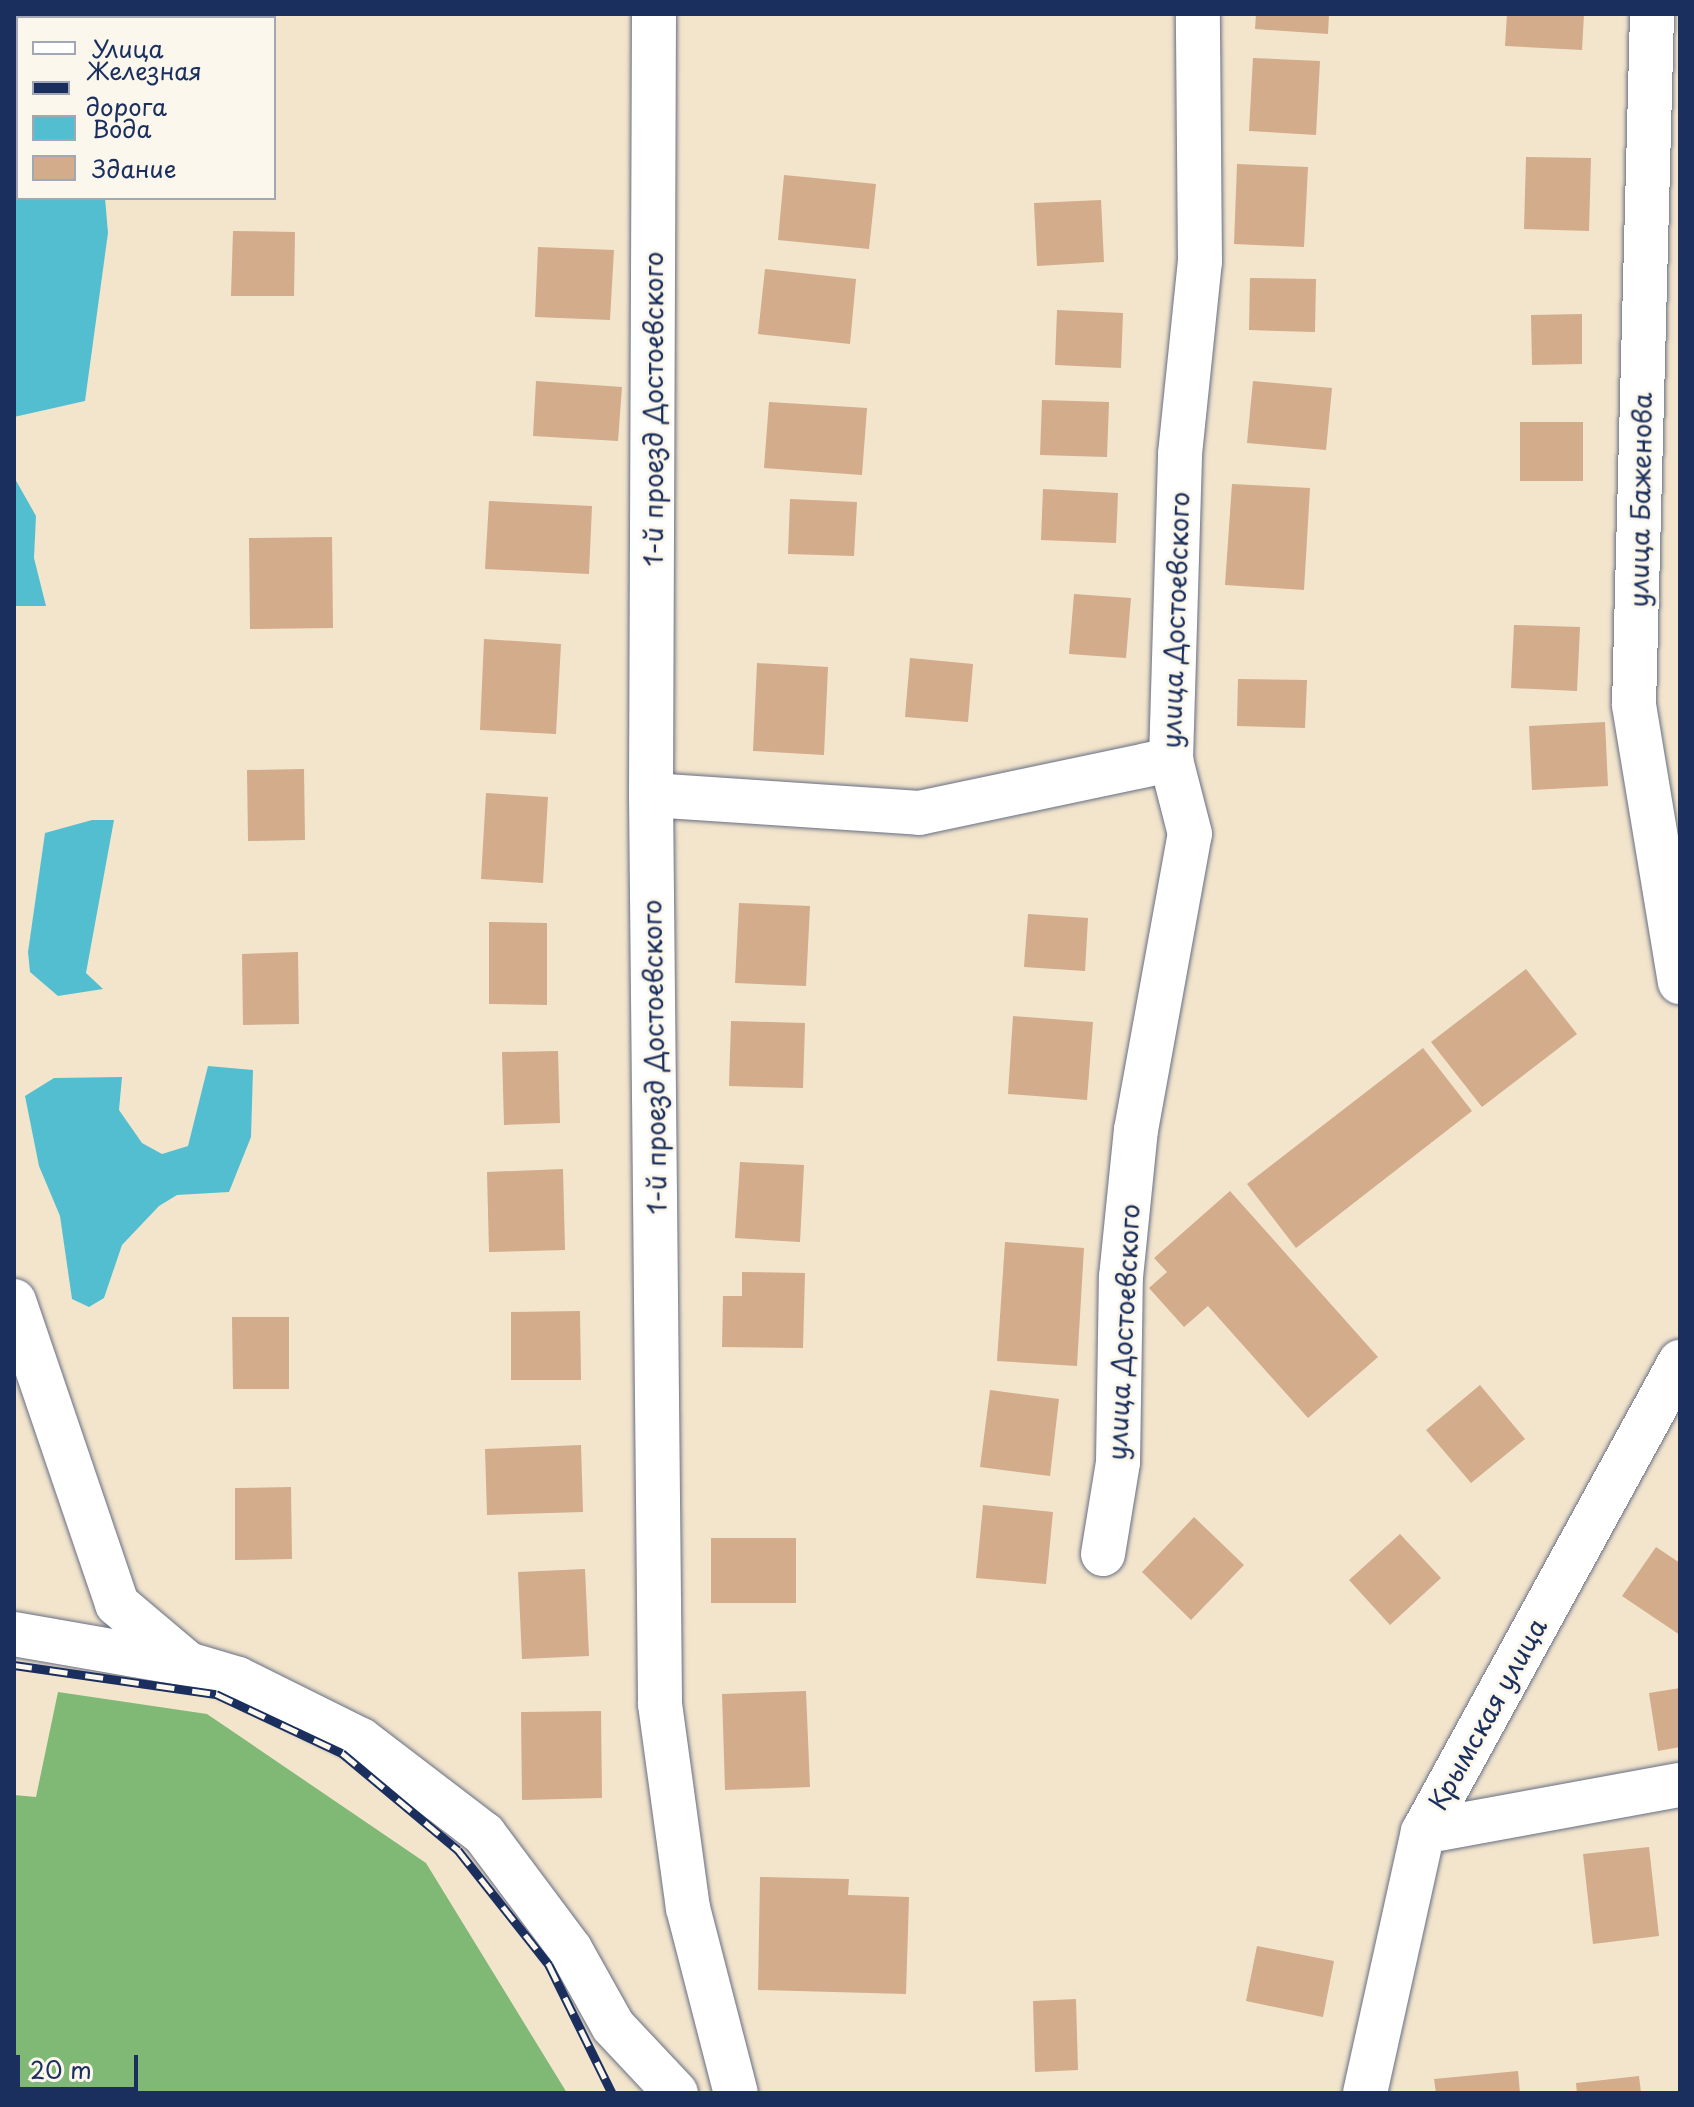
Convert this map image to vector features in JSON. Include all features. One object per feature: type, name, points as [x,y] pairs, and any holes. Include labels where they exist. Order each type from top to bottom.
[{"type":"street","name":"1-й проезд Достоевского","points":[[654,14],[651,795],[660,1704],[688,1908],[736,2093]]},
{"type":"street","name":"улица Достоевского","points":[[1103,1554],[1118,1462],[1121,1277],[1136,1130],[1190,834],[1171,760],[1180,454],[1200,262],[1198,14]]},
{"type":"street","name":"улица Баженова","points":[[1652,14],[1634,705],[1680,982]]},
{"type":"street","points":[[651,795],[919,813],[1171,760]]},
{"type":"street","points":[[14,1301],[117,1604],[188,1664]]},
{"type":"street","name":"Крымская улица","points":[[1365,2093],[1423,1832],[1680,1362]]},
{"type":"street","points":[[14,1634],[188,1664],[238,1679],[361,1740],[484,1834],[570,1949],[613,2026],[676,2093]]},
{"type":"street","points":[[1423,1832],[1680,1785]]},
{"type":"green space","points":[[58,1692],[207,1714],[426,1863],[567,2093],[14,2093],[14,1795],[36,1797]]},
{"type":"water","points":[[14,14],[64,16],[16,16],[16,200],[105,200],[108,233],[85,401],[14,417]]},
{"type":"water","points":[[14,477],[36,516],[34,558],[46,606],[14,606]]},
{"type":"water","points":[[92,820],[114,820],[86,973],[103,989],[58,996],[30,972],[28,952],[45,833]]},
{"type":"water","points":[[208,1066],[253,1070],[251,1137],[229,1192],[177,1195],[159,1206],[122,1245],[104,1298],[89,1307],[72,1299],[60,1216],[39,1166],[25,1096],[54,1078],[122,1077],[119,1110],[142,1143],[162,1154],[188,1146]]},
{"type":"building","points":[[1256,14],[1329,14],[1328,34],[1255,29]]},
{"type":"building","points":[[1507,14],[1584,14],[1582,50],[1505,46]]},
{"type":"building","points":[[1253,58],[1320,61],[1316,135],[1249,131]]},
{"type":"building","points":[[1526,157],[1591,158],[1589,231],[1524,229]]},
{"type":"building","points":[[1237,164],[1308,167],[1304,247],[1234,244]]},
{"type":"building","points":[[784,175],[876,184],[869,249],[778,240]]},
{"type":"building","points":[[1101,200],[1104,262],[1037,266],[1034,203]]},
{"type":"building","points":[[233,231],[295,232],[294,296],[231,296]]},
{"type":"building","points":[[538,247],[614,250],[610,320],[535,317]]},
{"type":"building","points":[[765,269],[856,279],[850,344],[758,334]]},
{"type":"building","points":[[1250,278],[1316,279],[1315,332],[1249,330]]},
{"type":"building","points":[[1057,310],[1123,313],[1121,368],[1055,365]]},
{"type":"building","points":[[1582,314],[1582,364],[1532,365],[1531,315]]},
{"type":"building","points":[[536,381],[622,387],[618,441],[533,436]]},
{"type":"building","points":[[1253,381],[1332,388],[1326,450],[1247,443]]},
{"type":"building","points":[[1042,400],[1109,402],[1107,457],[1040,455]]},
{"type":"building","points":[[769,402],[867,408],[862,475],[764,468]]},
{"type":"building","points":[[1520,422],[1583,422],[1583,481],[1520,481]]},
{"type":"building","points":[[1232,484],[1310,488],[1304,590],[1225,585]]},
{"type":"building","points":[[1043,489],[1118,493],[1116,543],[1041,540]]},
{"type":"building","points":[[790,499],[857,502],[854,556],[788,554]]},
{"type":"building","points":[[489,501],[592,506],[589,574],[485,569]]},
{"type":"building","points":[[332,537],[333,628],[250,629],[249,538]]},
{"type":"building","points":[[1074,594],[1131,598],[1126,658],[1069,654]]},
{"type":"building","points":[[1514,625],[1580,627],[1577,691],[1511,688]]},
{"type":"building","points":[[484,639],[561,644],[556,734],[480,730]]},
{"type":"building","points":[[910,658],[973,664],[968,722],[905,717]]},
{"type":"building","points":[[757,663],[828,667],[824,755],[753,751]]},
{"type":"building","points":[[1238,679],[1307,680],[1305,728],[1237,726]]},
{"type":"building","points":[[1605,722],[1608,786],[1532,790],[1529,726]]},
{"type":"building","points":[[304,769],[305,840],[248,841],[247,770]]},
{"type":"building","points":[[486,793],[548,797],[543,883],[481,879]]},
{"type":"building","points":[[739,903],[810,906],[806,986],[735,983]]},
{"type":"building","points":[[1028,914],[1088,918],[1085,971],[1024,967]]},
{"type":"building","points":[[489,922],[547,923],[547,1005],[489,1004]]},
{"type":"building","points":[[298,952],[299,1024],[243,1025],[242,954]]},
{"type":"building","points":[[1526,969],[1577,1034],[1482,1107],[1431,1042]]},
{"type":"building","points":[[1013,1016],[1093,1022],[1087,1100],[1008,1094]]},
{"type":"building","points":[[731,1021],[805,1023],[803,1088],[729,1086]]},
{"type":"building","points":[[1423,1048],[1472,1111],[1296,1248],[1247,1184]]},
{"type":"building","points":[[558,1051],[560,1123],[504,1125],[502,1052]]},
{"type":"building","points":[[740,1162],[804,1165],[800,1242],[735,1238]]},
{"type":"building","points":[[563,1169],[565,1250],[489,1252],[487,1172]]},
{"type":"building","points":[[1230,1191],[1378,1357],[1308,1418],[1208,1306],[1184,1327],[1149,1288],[1167,1272],[1154,1258]]},
{"type":"building","points":[[1005,1242],[1084,1248],[1077,1366],[997,1361]]},
{"type":"building","points":[[742,1272],[805,1273],[803,1348],[722,1347],[723,1296],[742,1296]]},
{"type":"building","points":[[580,1311],[581,1380],[511,1380],[511,1312]]},
{"type":"building","points":[[232,1317],[289,1317],[289,1389],[233,1389]]},
{"type":"building","points":[[1480,1385],[1525,1439],[1471,1483],[1426,1430]]},
{"type":"building","points":[[990,1390],[1059,1399],[1050,1476],[980,1467]]},
{"type":"building","points":[[581,1445],[583,1512],[487,1515],[485,1449]]},
{"type":"building","points":[[291,1487],[292,1559],[235,1560],[235,1488]]},
{"type":"building","points":[[983,1505],[1053,1512],[1046,1584],[976,1578]]},
{"type":"building","points":[[1194,1517],[1244,1565],[1191,1620],[1142,1572]]},
{"type":"building","points":[[1400,1534],[1441,1578],[1390,1625],[1349,1580]]},
{"type":"building","points":[[711,1538],[796,1538],[796,1603],[711,1603]]},
{"type":"building","points":[[1656,1547],[1680,1563],[1680,1635],[1622,1596]]},
{"type":"building","points":[[585,1569],[589,1656],[522,1659],[518,1572]]},
{"type":"building","points":[[1680,1688],[1680,1747],[1658,1751],[1649,1693]]},
{"type":"building","points":[[806,1691],[810,1787],[725,1790],[722,1694]]},
{"type":"building","points":[[601,1711],[602,1798],[522,1800],[521,1712]]},
{"type":"building","points":[[1649,1847],[1659,1936],[1593,1944],[1583,1854]]},
{"type":"building","points":[[760,1877],[849,1879],[848,1895],[909,1897],[906,1994],[758,1990]]},
{"type":"building","points":[[1257,1946],[1334,1961],[1323,2017],[1246,2001]]},
{"type":"building","points":[[1076,1999],[1078,2070],[1035,2072],[1033,2001]]},
{"type":"building","points":[[1518,2071],[1520,2093],[1436,2093],[1434,2079]]},
{"type":"building","points":[[1639,2076],[1641,2093],[1577,2093],[1576,2083]]},
{"type":"railway","points":[[14,1665],[216,1694],[342,1753],[458,1850],[549,1965],[612,2093]]}]
